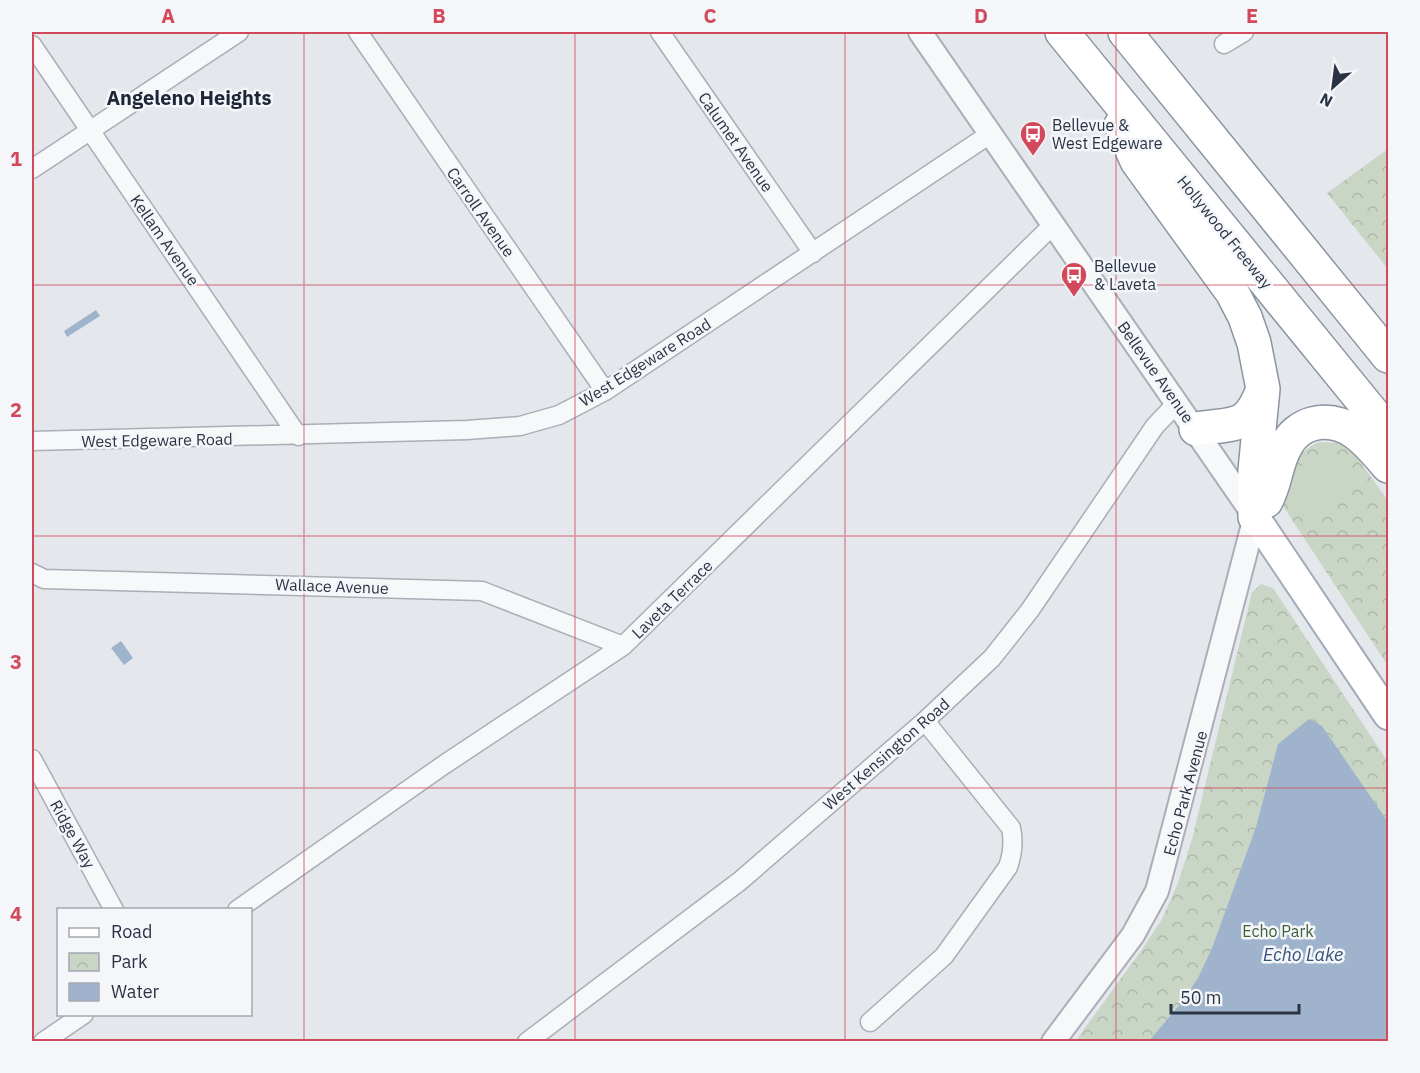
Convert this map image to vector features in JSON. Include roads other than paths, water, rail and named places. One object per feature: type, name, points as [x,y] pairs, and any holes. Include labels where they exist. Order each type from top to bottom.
[{"type":"highway","name":"Hollywood Freeway","points":[[1062,32],[1389,432]]},
{"type":"highway","points":[[1125,32],[1389,356]]},
{"type":"highway","points":[[1104,84],[1137,161],[1216,267],[1245,317],[1257,354],[1263,389],[1255,470],[1255,518]]},
{"type":"highway","points":[[1196,429],[1241,422],[1250,417],[1263,389]]},
{"type":"highway","points":[[1255,518],[1271,492],[1286,444],[1296,432],[1308,425],[1337,422],[1350,428],[1389,466]]},
{"type":"main road","name":"Bellevue Avenue","points":[[1255,518],[1389,716]]},
{"type":"street","points":[[32,169],[239,32]]},
{"type":"street","name":"Carroll Avenue","points":[[358,32],[605,391]]},
{"type":"street","name":"Calumet Avenue","points":[[660,32],[813,253]]},
{"type":"street","name":"Bellevue Avenue","points":[[920,32],[1178,402],[1255,518]]},
{"type":"street","points":[[1224,44],[1244,32]]},
{"type":"street","name":"Kellam Avenue","points":[[32,45],[298,436]]},
{"type":"street","name":"West Edgeware Road","points":[[32,441],[298,436],[520,426],[560,415],[605,391],[990,134]]},
{"type":"street","name":"Laveta Terrace","points":[[238,908],[445,764],[623,646],[1054,224]]},
{"type":"street","name":"West Kensington Road","points":[[527,1041],[740,881],[925,721],[992,658],[1030,610],[1155,426],[1178,402]]},
{"type":"street","name":"Echo Park Avenue","points":[[1053,1041],[1133,935],[1157,891],[1255,518]]},
{"type":"street","name":"Wallace Avenue","points":[[32,573],[44,579],[482,591],[623,646]]},
{"type":"street","points":[[870,1022],[944,956],[1008,867],[1012,857],[1014,841],[1011,828],[925,721]]},
{"type":"street","name":"Ridge Way","points":[[32,759],[113,908]]},
{"type":"street","points":[[43,1041],[81,1016]]},
{"type":"water","points":[[96,310],[100,316],[67,337],[64,331]]},
{"type":"water","points":[[121,641],[133,658],[124,665],[111,648]]},
{"type":"water","name":"Echo Lake","points":[[1309,719],[1322,726],[1388,822],[1388,1041],[1149,1041],[1182,1002],[1198,978],[1212,948],[1256,827],[1278,744]]},
{"type":"place","name":"Bellevue & West Edgeware","points":[[1033,157]]},
{"type":"place","name":"Bellevue & Laveta","points":[[1074,298]]},
{"type":"district","name":"Angeleno Heights","points":[[189,98]]},
{"type":"park label","name":"Echo Park","points":[[1278,931]]}]
